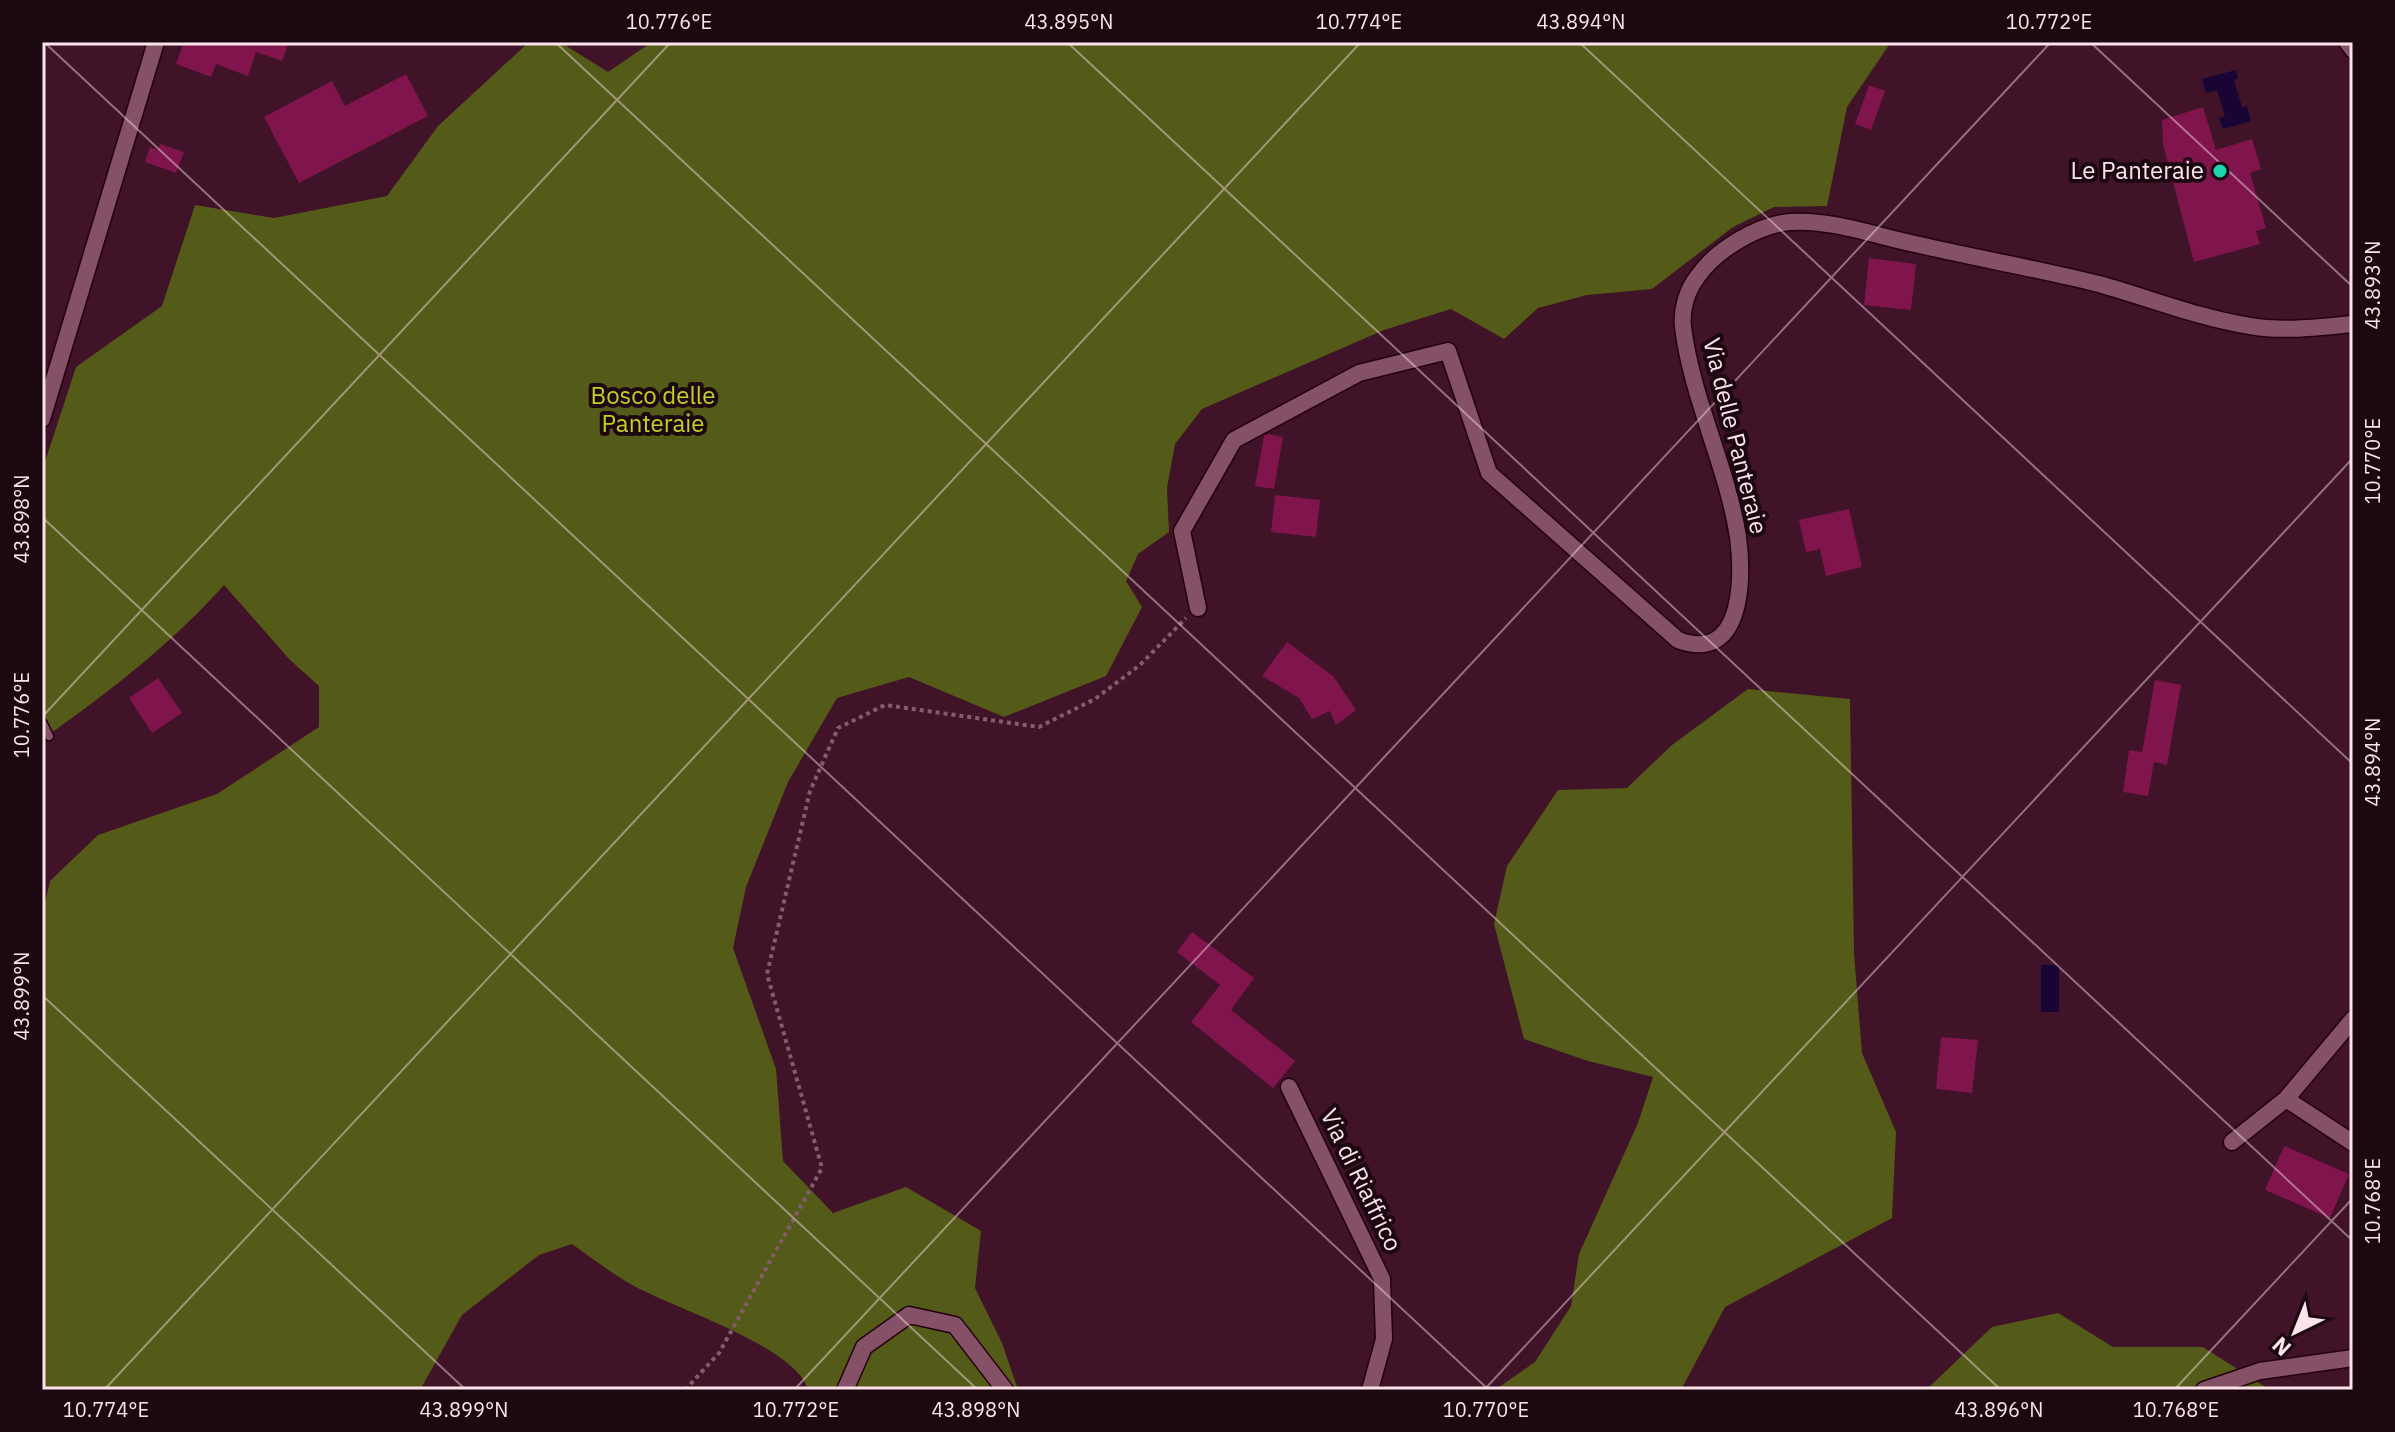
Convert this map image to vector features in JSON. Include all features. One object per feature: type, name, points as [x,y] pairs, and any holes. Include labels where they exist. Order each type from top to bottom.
[{"type":"street","points":[[42,419],[156,42]]},
{"type":"street","points":[[2347,42],[2353,50]]},
{"type":"street","name":"Via delle Panteraie","points":[[1198,608],[1182,531],[1234,440],[1359,373],[1448,351],[1489,473],[1678,640],[1696,647],[1711,645],[1723,637],[1735,612],[1741,580],[1738,536],[1689,363],[1682,323],[1686,297],[1698,275],[1721,253],[1760,229],[1791,222],[1870,233],[2097,284],[2252,327],[2311,328],[2353,324]]},
{"type":"street","points":[[2232,1142],[2286,1099],[2353,1019]]},
{"type":"street","name":"Via di Riaffrico","points":[[1289,1087],[1382,1279],[1384,1339],[1370,1390]]},
{"type":"street","points":[[2286,1099],[2353,1143]]},
{"type":"street","points":[[845,1390],[864,1347],[909,1315],[955,1325],[1005,1390]]},
{"type":"street","points":[[2204,1390],[2260,1371],[2353,1358]]},
{"type":"lane","points":[[42,722],[49,736]]},
{"type":"path","points":[[685,1390],[719,1353],[822,1168],[767,974],[810,791],[838,728],[885,705],[1039,727],[1095,699],[1140,665],[1168,633],[1198,608]]},
{"type":"green space","name":"Bosco delle Panteraie","points":[[529,42],[560,42],[608,72],[652,42],[1891,42],[1847,107],[1827,206],[1774,207],[1733,227],[1652,289],[1587,295],[1538,308],[1504,339],[1451,309],[1384,330],[1202,409],[1175,444],[1167,488],[1169,532],[1138,554],[1126,581],[1142,607],[1106,676],[1004,717],[909,677],[837,698],[788,782],[746,887],[733,948],[776,1069],[783,1161],[833,1213],[906,1187],[981,1231],[975,1288],[1002,1343],[1018,1390],[808,1390],[800,1375],[761,1346],[634,1286],[572,1244],[539,1255],[462,1315],[420,1390],[42,1390],[42,915],[50,881],[98,835],[217,794],[319,727],[319,686],[290,660],[224,585],[141,664],[51,733],[42,713],[42,471],[76,367],[162,306],[195,205],[274,218],[387,196],[438,126]]},
{"type":"green space","points":[[1748,689],[1850,699],[1854,953],[1862,1053],[1896,1132],[1892,1218],[1725,1307],[1681,1390],[1495,1390],[1535,1362],[1571,1306],[1579,1254],[1638,1123],[1653,1077],[1588,1061],[1524,1039],[1494,924],[1507,866],[1558,790],[1627,788],[1672,745]]},
{"type":"green space","points":[[2058,1313],[2113,1347],[2203,1347],[2267,1388],[1926,1390],[1992,1327]]},
{"type":"shaded area","points":[[2236,70],[2238,78],[2234,80],[2242,107],[2247,106],[2251,121],[2223,129],[2219,118],[2225,116],[2217,90],[2206,93],[2202,79]]},
{"type":"shaded area","points":[[2041,965],[2059,965],[2059,1012],[2041,1012]]},
{"type":"building","points":[[184,42],[289,42],[282,61],[256,52],[248,76],[216,64],[211,77],[176,64]]},
{"type":"building","points":[[406,74],[428,116],[299,183],[264,117],[332,81],[345,106]]},
{"type":"building","points":[[1869,85],[1885,91],[1871,130],[1855,124]]},
{"type":"building","points":[[2203,107],[2216,150],[2252,139],[2261,169],[2250,173],[2266,228],[2256,231],[2260,244],[2194,262],[2163,144],[2162,120]]},
{"type":"building","points":[[160,144],[184,152],[176,173],[145,162],[150,147],[158,150]]},
{"type":"building","points":[[1869,258],[1916,264],[1911,310],[1864,305]]},
{"type":"building","points":[[1264,436],[1283,437],[1274,489],[1255,486]]},
{"type":"building","points":[[1275,495],[1320,500],[1316,537],[1271,532]]},
{"type":"building","points":[[1849,509],[1862,567],[1826,576],[1820,549],[1806,552],[1799,520]]},
{"type":"building","points":[[1287,642],[1333,676],[1356,710],[1336,725],[1330,711],[1312,719],[1299,698],[1262,676]]},
{"type":"building","points":[[158,678],[182,713],[152,733],[129,698]]},
{"type":"building","points":[[2155,680],[2181,685],[2167,765],[2154,762],[2148,796],[2123,792],[2129,750],[2142,752]]},
{"type":"building","points":[[1192,932],[1254,978],[1231,1010],[1295,1061],[1273,1088],[1191,1022],[1220,985],[1177,952]]},
{"type":"building","points":[[1941,1037],[1978,1040],[1972,1093],[1936,1089]]},
{"type":"building","points":[[2284,1146],[2349,1174],[2330,1218],[2265,1190]]},
{"type":"place","name":"Le Panteraie","points":[[2220,171]]}]
